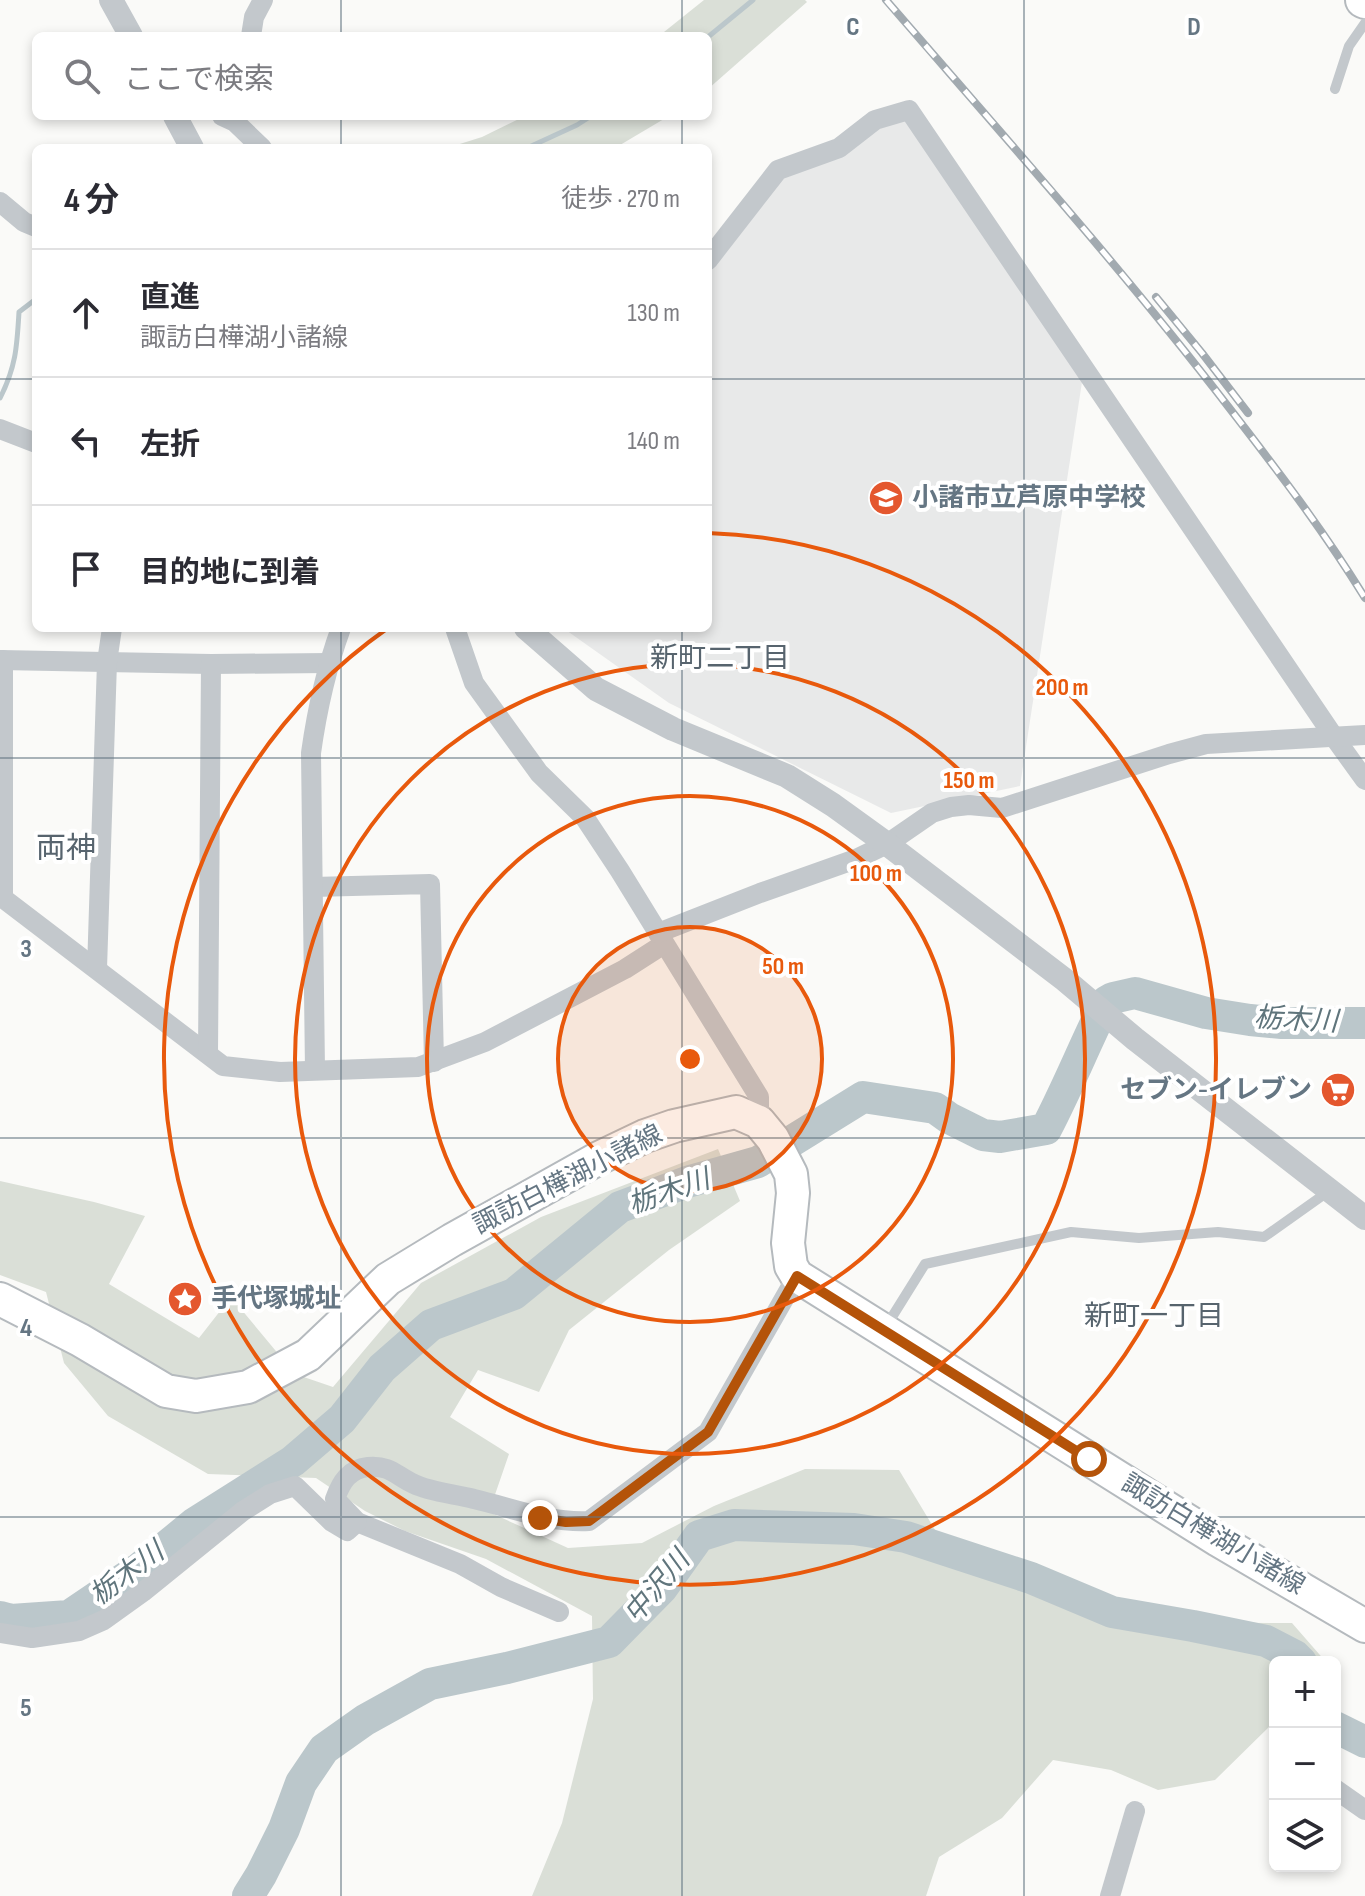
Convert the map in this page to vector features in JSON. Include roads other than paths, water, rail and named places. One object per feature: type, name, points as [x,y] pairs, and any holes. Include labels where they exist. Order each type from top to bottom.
[{"type":"main road","name":"諏訪白樺湖小諸線","points":[[0,1299],[80,1340],[166,1391],[196,1396],[248,1387],[308,1355],[388,1279],[599,1158],[674,1126],[736,1112],[759,1122]]},
{"type":"main road","points":[[759,1122],[773,1139],[791,1174],[793,1193],[788,1243],[791,1266],[797,1276]]},
{"type":"main road","name":"諏訪白樺湖小諸線","points":[[797,1276],[1218,1540],[1365,1626]]},
{"type":"street","points":[[111,0],[129,32]]},
{"type":"street","points":[[252,32],[254,17],[263,0]]},
{"type":"street","points":[[712,255],[778,170],[839,148],[875,120],[909,110],[1365,780]]},
{"type":"street","points":[[177,120],[190,144]]},
{"type":"street","points":[[233,120],[258,144]]},
{"type":"street","points":[[0,202],[32,225]]},
{"type":"street","points":[[0,429],[32,441]]},
{"type":"street","points":[[97,969],[107,662],[111,632]]},
{"type":"street","points":[[315,1070],[311,753],[316,716],[340,632]]},
{"type":"street","points":[[456,632],[474,683],[539,773],[585,818],[620,871],[759,1097],[759,1122]]},
{"type":"street","points":[[531,632],[596,689],[673,729],[787,776],[833,805],[1065,980],[1135,1039],[1365,1218]]},
{"type":"street","points":[[329,663],[2,660],[2,897],[223,1066],[280,1072],[418,1067],[485,1042],[625,969],[661,939],[760,893],[856,859],[887,844],[932,813],[969,805],[1002,808],[1206,744],[1365,735]]},
{"type":"street","points":[[208,1053],[211,664]]},
{"type":"street","points":[[313,887],[430,884],[434,1062]]},
{"type":"street","points":[[559,1612],[501,1587],[460,1564],[357,1522],[335,1499],[340,1484],[348,1474],[367,1467],[391,1469],[415,1484],[540,1518],[566,1522],[589,1521],[708,1432],[797,1276]]},
{"type":"street","points":[[0,1633],[32,1638],[79,1631],[104,1620],[243,1511],[270,1494],[295,1486],[332,1522],[347,1531],[357,1522]]},
{"type":"street","points":[[1341,1793],[1365,1810]]},
{"type":"street","points":[[1110,1896],[1135,1811]]},
{"type":"lane","points":[[1335,89],[1349,46],[1365,23]]},
{"type":"lane","points":[[883,1330],[925,1264],[1071,1232],[1139,1238],[1218,1232],[1264,1237],[1329,1191]]},
{"type":"waterway","points":[[712,34],[753,0]]},
{"type":"waterway","points":[[536,144],[585,120]]},
{"type":"waterway","points":[[0,398],[15,356],[19,312],[32,302]]},
{"type":"waterway","name":"栃木川","points":[[0,1617],[11,1620],[69,1616],[140,1568],[195,1523],[293,1461],[342,1419],[382,1368],[431,1325],[514,1294],[620,1207],[687,1182],[758,1162],[863,1097],[935,1108],[983,1135],[1000,1137],[1046,1129],[1106,1002],[1135,993],[1206,1013],[1250,1020],[1365,1023]]},
{"type":"waterway","name":"中沢川","points":[[248,1896],[284,1829],[301,1783],[324,1749],[365,1720],[430,1684],[609,1642],[662,1588],[699,1536],[734,1525],[854,1529],[906,1537],[1031,1578],[1112,1612],[1266,1641],[1295,1656]]},
{"type":"waterway","name":"中沢川","points":[[1337,1728],[1365,1742]]},
{"type":"railway","points":[[886,0],[1186,353],[1299,500],[1365,598]]},
{"type":"railway","points":[[1156,297],[1248,413]]},
{"type":"place","name":"小諸市立芦原中学校","points":[[886,498]]},
{"type":"place","name":"セブン-イレブン","points":[[1338,1090]]},
{"type":"place","name":"手代塚城址","points":[[185,1299]]},
{"type":"district","name":"新町二丁目","points":[[720,658]]},
{"type":"district","name":"両神","points":[[66,849]]},
{"type":"district","name":"新町一丁目","points":[[1154,1316]]}]
